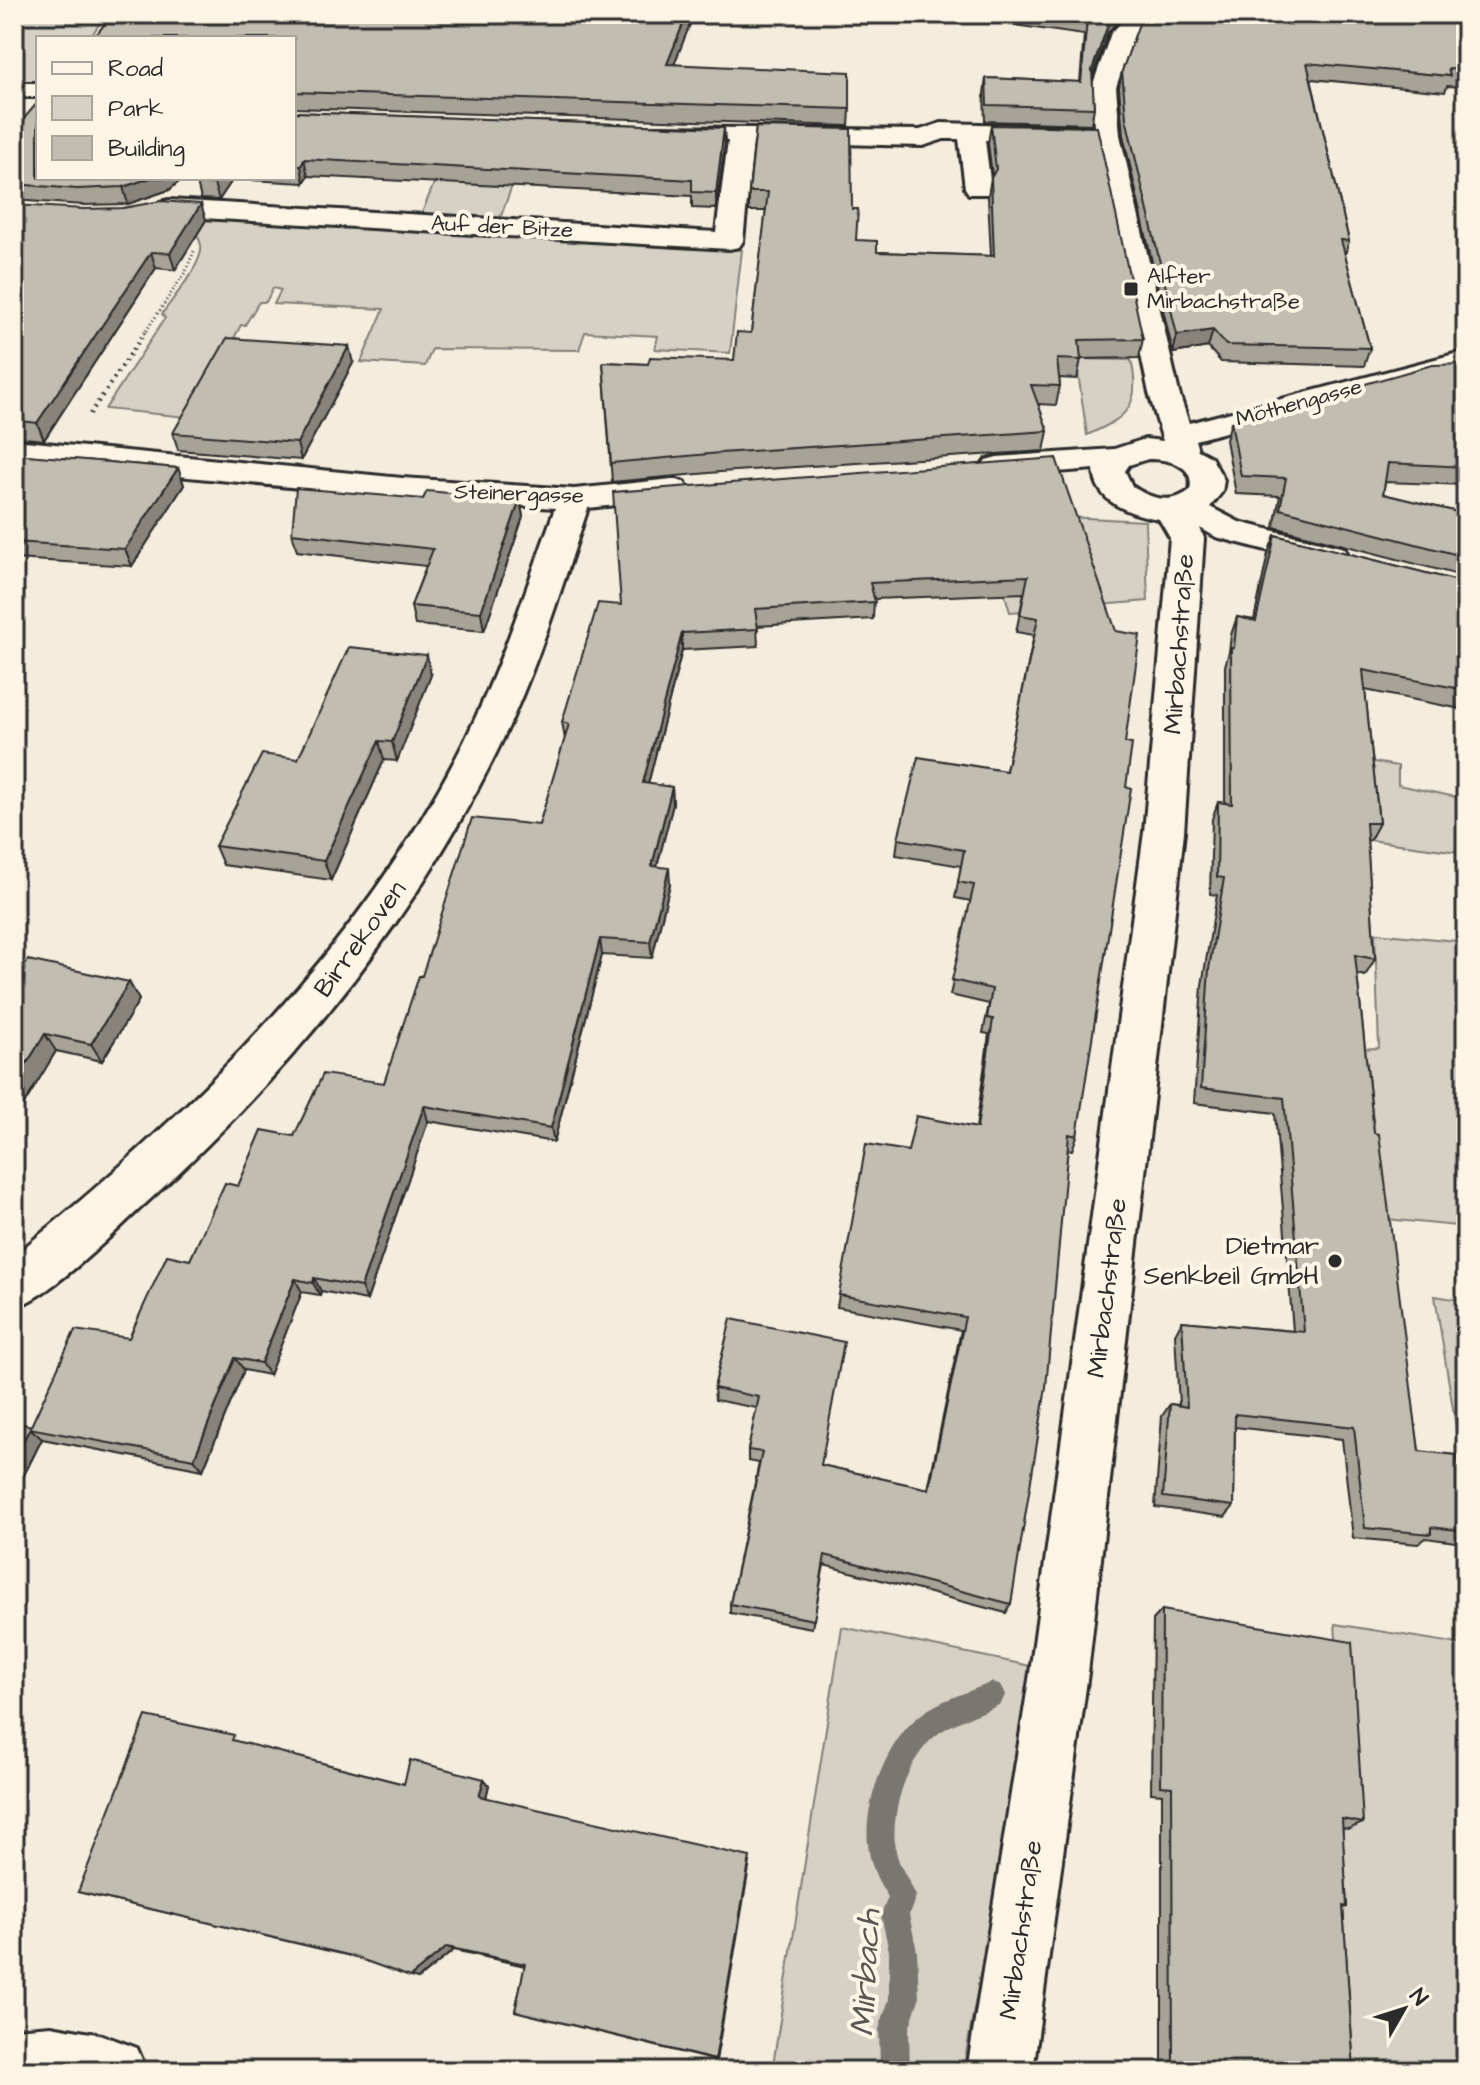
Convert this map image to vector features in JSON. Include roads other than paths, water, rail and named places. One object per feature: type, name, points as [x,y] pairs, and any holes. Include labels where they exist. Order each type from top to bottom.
[{"type":"street","points":[[1143,14],[1123,33],[1104,87],[1107,135],[1164,393],[1181,446],[1206,473],[1209,483],[1206,493],[1197,501],[1175,507]]},
{"type":"street","points":[[14,90],[36,90]]},
{"type":"street","points":[[636,131],[923,138],[941,131],[1107,135]]},
{"type":"street","points":[[971,132],[978,188]]},
{"type":"street","name":"Auf der Bitze","points":[[197,186],[183,201],[158,210],[729,241],[741,135]]},
{"type":"street","name":"Möthengasse","points":[[1181,446],[1466,360]]},
{"type":"street","points":[[1118,467],[1161,409],[1164,393]]},
{"type":"street","points":[[964,469],[1025,465],[1066,472],[1118,467],[1132,451],[1181,446]]},
{"type":"street","name":"Steinergasse","points":[[14,450],[402,488],[574,499],[706,486]]},
{"type":"street","points":[[1118,467],[1135,502],[1175,507],[1228,530],[1362,563]]},
{"type":"street","name":"Birrekoven","points":[[14,1286],[125,1195],[186,1138],[320,995],[374,925],[435,831],[485,739],[517,665],[574,499]]},
{"type":"street","name":"Mirbachstraße","points":[[1000,2071],[1059,1673],[1164,832],[1187,538],[1175,507]]},
{"type":"street","points":[[14,2062],[27,2058],[79,2062],[114,2071]]},
{"type":"waterway","name":"Mirbach","points":[[895,2071],[894,2029],[904,1999],[903,1951],[895,1915],[902,1896],[887,1867],[882,1848],[882,1829],[890,1787],[908,1748],[919,1733],[938,1719],[992,1695]]},
{"type":"place","name":"Alfter Mirbachstraße","points":[[1131,289]]},
{"type":"place","name":"Dietmar Senkbeil GmbH","points":[[1335,1261]]}]
